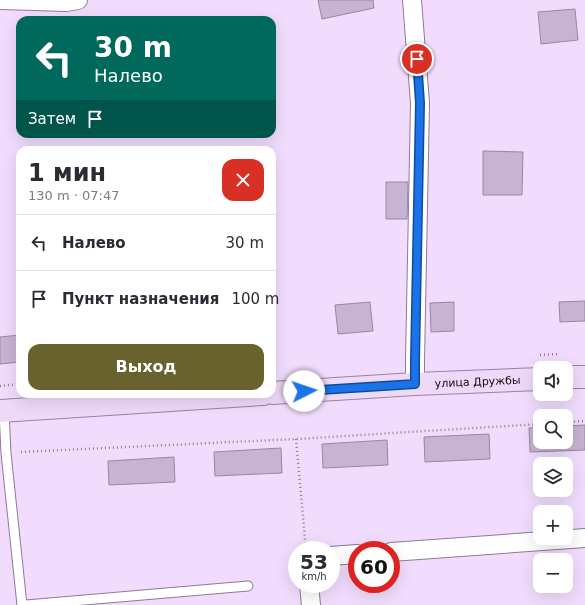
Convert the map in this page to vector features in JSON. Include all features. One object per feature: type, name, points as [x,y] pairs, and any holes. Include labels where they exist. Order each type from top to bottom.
[{"type":"main road","points":[[573,377],[585,377]]},
{"type":"main road","name":"улица Дружбы","points":[[276,393],[415,384],[533,379]]},
{"type":"main road","points":[[2,411],[202,398]]},
{"type":"street","points":[[1,0],[66,2],[78,0]]},
{"type":"street","points":[[412,0],[420,103],[415,384]]},
{"type":"street","points":[[400,551],[585,538]]},
{"type":"street","points":[[310,593],[311,605]]},
{"type":"lane","points":[[2,411],[22,605]]},
{"type":"lane","points":[[26,605],[248,586]]},
{"type":"path","points":[[0,386],[16,384]]},
{"type":"path","points":[[573,422],[585,421]]},
{"type":"path","points":[[6,453],[296,439],[533,424]]},
{"type":"path","points":[[296,439],[305,541]]},
{"type":"building","points":[[318,0],[373,0],[374,8],[322,19]]},
{"type":"building","points":[[575,9],[578,40],[541,44],[538,12]]},
{"type":"building","points":[[483,151],[523,152],[522,195],[483,195]]},
{"type":"building","points":[[386,182],[408,182],[407,219],[386,219]]},
{"type":"building","points":[[585,301],[585,321],[560,322],[559,302]]},
{"type":"building","points":[[370,302],[373,331],[338,334],[335,305]]},
{"type":"building","points":[[454,302],[454,331],[431,332],[430,303]]},
{"type":"building","points":[[16,335],[16,362],[0,364],[0,337]]},
{"type":"building","points":[[585,425],[585,450],[530,452],[529,428],[533,428],[533,449],[573,449],[573,426]]},
{"type":"building","points":[[489,434],[490,459],[425,462],[424,437]]},
{"type":"building","points":[[387,440],[388,465],[323,468],[322,444]]},
{"type":"building","points":[[281,448],[282,473],[215,476],[214,452]]},
{"type":"building","points":[[174,457],[175,482],[109,485],[108,461]]},
{"type":"route","points":[[304,391],[415,384],[420,103],[417,59]]}]
